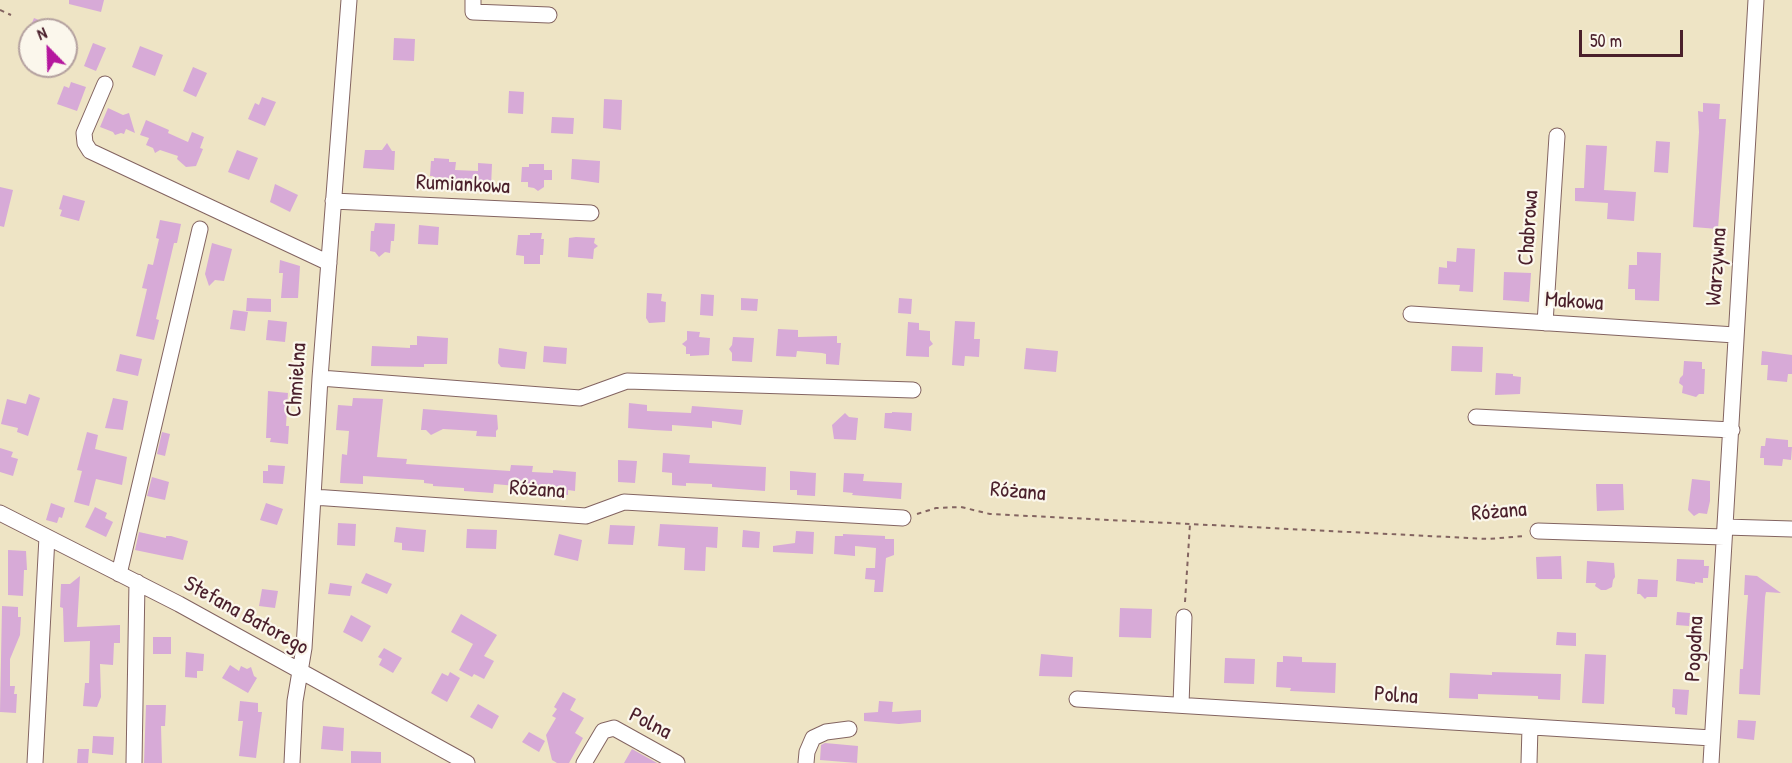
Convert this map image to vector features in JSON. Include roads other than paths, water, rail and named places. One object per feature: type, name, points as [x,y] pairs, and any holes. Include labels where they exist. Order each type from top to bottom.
[{"type":"street","name":"Chmielna","points":[[292,763],[295,701],[304,648],[320,378],[349,0]]},
{"type":"street","points":[[473,0],[473,12],[549,15]]},
{"type":"street","name":"Warzywna","points":[[1725,532],[1756,0]]},
{"type":"street","points":[[105,84],[84,134],[85,144],[90,151],[329,263]]},
{"type":"street","name":"Chabrowa","points":[[1545,323],[1557,136]]},
{"type":"street","name":"Rumiankowa","points":[[333,201],[591,213]]},
{"type":"street","points":[[119,574],[200,229]]},
{"type":"street","name":"Makowa","points":[[1411,314],[1736,335]]},
{"type":"street","points":[[320,378],[580,398],[627,381],[913,390]]},
{"type":"street","points":[[1476,417],[1732,430]]},
{"type":"street","name":"Różana","points":[[313,497],[586,516],[624,502],[903,518]]},
{"type":"street","name":"Stefana Batorego","points":[[0,513],[137,582],[466,763]]},
{"type":"street","name":"Różana","points":[[1538,531],[1725,532],[1792,529]]},
{"type":"street","name":"Pogodna","points":[[1711,763],[1725,532]]},
{"type":"street","points":[[35,763],[47,537]]},
{"type":"street","points":[[134,763],[137,582]]},
{"type":"street","points":[[1181,705],[1184,617]]},
{"type":"street","name":"Polna","points":[[1077,699],[1712,738]]},
{"type":"street","points":[[1529,763],[1530,727]]},
{"type":"street","name":"Polna","points":[[584,763],[603,731],[614,728],[677,763]]},
{"type":"street","points":[[806,763],[807,752],[813,738],[826,732],[849,729]]}]
